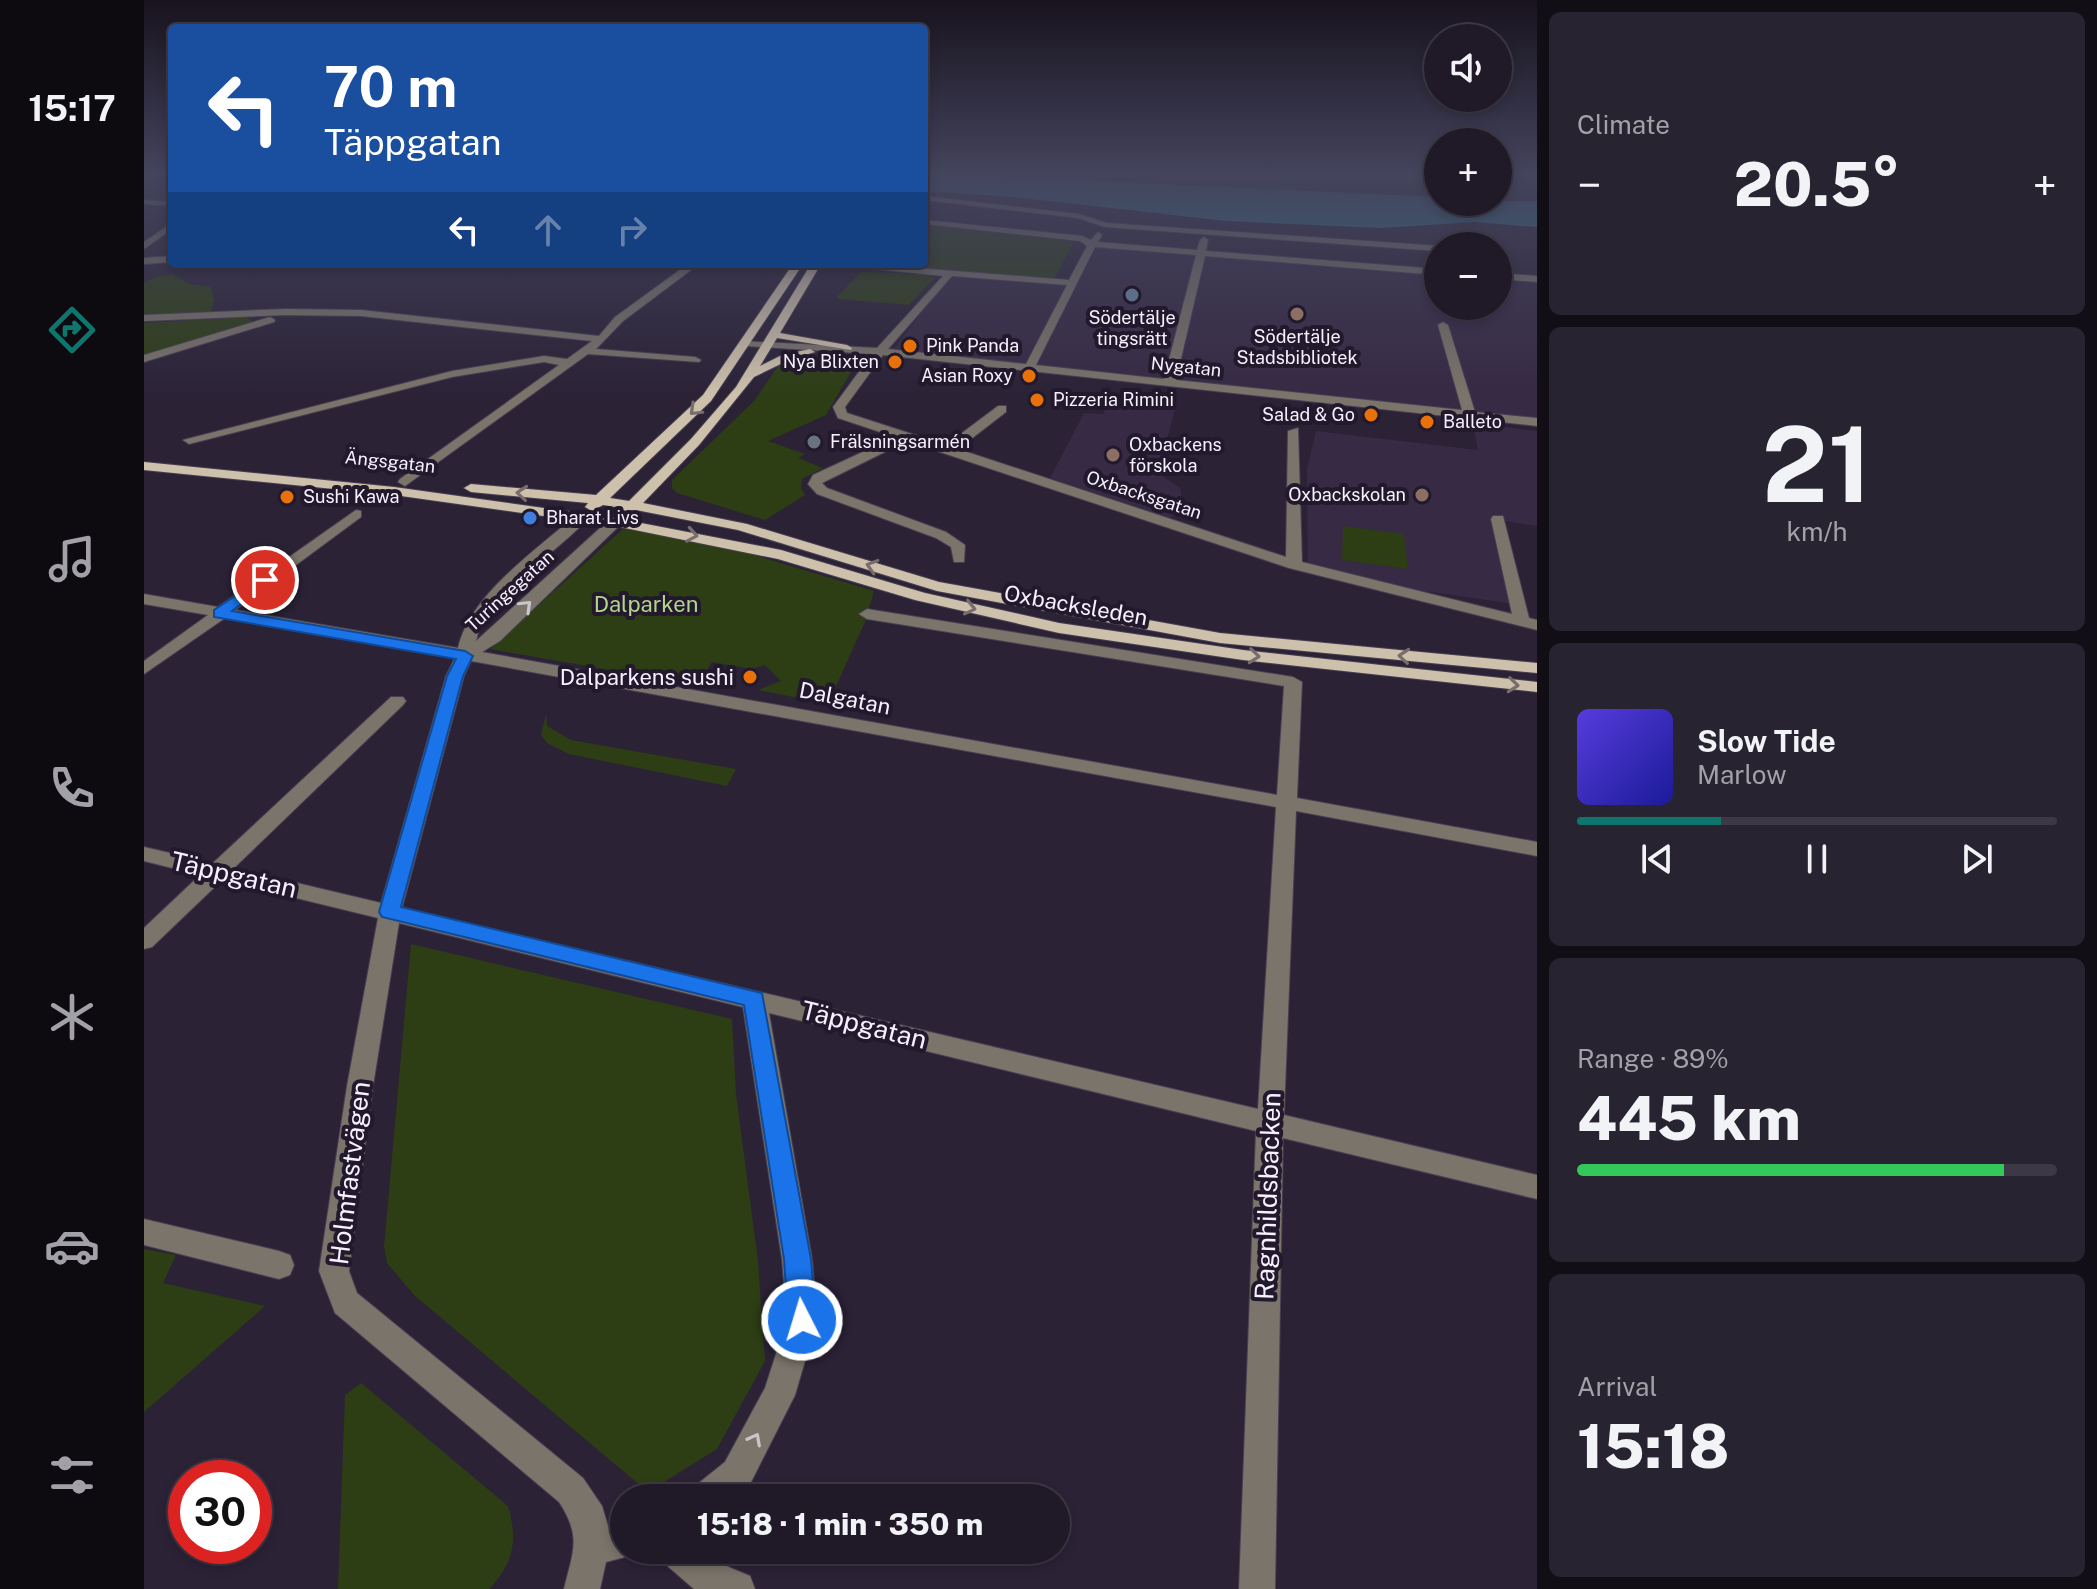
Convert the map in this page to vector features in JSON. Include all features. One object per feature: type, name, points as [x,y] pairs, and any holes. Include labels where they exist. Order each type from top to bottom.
[{"type":"main road","name":"Turingegatan","points":[[582,517],[707,398],[795,268]]},
{"type":"main road","name":"Turingegatan","points":[[615,522],[725,409],[750,376],[814,268]]},
{"type":"main road","points":[[750,376],[775,361],[810,352]]},
{"type":"main road","name":"Ängsgatan","points":[[144,453],[632,505]]},
{"type":"main road","name":"Ängsgatan","points":[[144,466],[394,491],[615,522]]},
{"type":"main road","points":[[660,479],[669,494],[681,503],[762,527],[770,535]]},
{"type":"main road","name":"Oxbacksleden","points":[[632,505],[699,517],[770,535],[937,586],[1220,638],[1537,668]]},
{"type":"main road","name":"Oxbacksleden","points":[[615,522],[781,555],[921,597],[1059,628],[1243,655],[1537,687]]},
{"type":"street","points":[[1029,368],[1089,247]]},
{"type":"street","points":[[1129,247],[1424,271]]},
{"type":"street","points":[[1169,383],[1202,247]]},
{"type":"street","points":[[1297,247],[1297,261]]},
{"type":"street","points":[[144,261],[168,259]]},
{"type":"street","points":[[405,482],[602,339],[619,319],[689,268]]},
{"type":"street","points":[[882,268],[1073,283]]},
{"type":"street","points":[[879,353],[949,274]]},
{"type":"street","points":[[1512,277],[1537,279]]},
{"type":"street","points":[[144,318],[286,312],[437,319],[602,339]]},
{"type":"street","points":[[144,359],[274,319],[286,312]]},
{"type":"street","points":[[1443,325],[1470,416]]},
{"type":"street","name":"Nygatan","points":[[744,345],[771,340],[1537,422]]},
{"type":"street","name":"Nygatan","points":[[771,340],[810,352],[879,353]]},
{"type":"street","points":[[585,351],[695,360]]},
{"type":"street","name":"Oxbacksgatan","points":[[879,353],[839,407],[842,415],[1294,565],[1523,622],[1537,638]]},
{"type":"street","points":[[189,440],[452,374],[544,359],[570,363]]},
{"type":"street","points":[[947,451],[1002,409]]},
{"type":"street","points":[[1294,431],[1294,565]]},
{"type":"street","points":[[904,437],[818,478],[815,484],[822,491],[941,535],[958,545],[959,559]]},
{"type":"street","points":[[144,669],[356,514]]},
{"type":"street","name":"Turingegatan","points":[[465,656],[470,631],[487,603],[582,517]]},
{"type":"street","points":[[1498,519],[1523,622]]},
{"type":"street","name":"Turingegatan","points":[[465,656],[494,637],[615,522]]},
{"type":"street","name":"Dalgatan","points":[[144,599],[729,700],[1537,849]]},
{"type":"street","name":"Ragnhildsbacken","points":[[867,614],[1293,682],[1270,1124],[1257,1589]]},
{"type":"street","name":"Holmfastvägen","points":[[465,656],[455,676],[390,912],[360,1086],[334,1271],[346,1303],[571,1490],[608,1544],[582,1589]]},
{"type":"street","points":[[144,941],[397,701]]},
{"type":"street","name":"Täppgatan","points":[[144,854],[1537,1187]]},
{"type":"street","points":[[724,1484],[737,1474],[779,1395],[802,1320],[797,1259],[754,999]]},
{"type":"street","points":[[144,1232],[279,1265]]},
{"type":"street","points":[[693,1564],[706,1576],[737,1589]]},
{"type":"shaded area","points":[[1097,247],[1424,272],[1424,320],[1512,320],[1512,279],[1537,281],[1537,420],[892,352],[951,273],[1077,282]]},
{"type":"shaded area","name":"Oxbackens förskola","points":[[1109,402],[1176,406],[1158,473],[1180,488],[1184,510],[1170,518],[1050,478],[1084,413],[1103,414]]},
{"type":"shaded area","name":"Oxbackskolan","points":[[1473,423],[1537,431],[1537,526],[1498,520],[1514,604],[1308,574],[1307,469],[1316,431],[1478,450]]},
{"type":"green space","points":[[928,247],[1071,247],[1054,279],[915,268],[928,268]]},
{"type":"green space","points":[[861,272],[925,274],[935,278],[909,305],[838,299]]},
{"type":"green space","points":[[173,274],[189,284],[211,287],[214,300],[211,311],[144,315],[144,283],[155,277]]},
{"type":"green space","points":[[246,317],[254,322],[144,357],[144,323]]},
{"type":"green space","points":[[810,357],[858,360],[826,415],[768,441],[805,454],[798,458],[823,468],[802,479],[801,488],[805,495],[765,520],[677,493],[672,488],[672,480],[754,401],[779,365]]},
{"type":"green space","points":[[1343,526],[1404,534],[1408,569],[1342,560]]},
{"type":"green space","name":"Dalparken","points":[[623,529],[727,547],[874,591],[865,622],[828,704],[758,690],[781,681],[765,665],[752,669],[712,662],[707,670],[725,673],[718,683],[667,680],[490,649]]},
{"type":"green space","points":[[546,714],[547,726],[571,740],[736,769],[727,786],[569,754],[547,743],[541,735]]},
{"type":"green space","points":[[411,944],[732,1019],[736,1094],[758,1261],[765,1361],[717,1449],[661,1484],[638,1484],[414,1295],[387,1263],[384,1247]]},
{"type":"green space","points":[[144,1249],[176,1255],[163,1283],[265,1306],[144,1412]]},
{"type":"green space","points":[[361,1383],[508,1506],[513,1530],[512,1550],[504,1570],[489,1589],[338,1589],[345,1395]]},
{"type":"place","name":"Södertälje tingsrätt","points":[[1132,295]]},
{"type":"place","name":"Södertälje Stadsbibliotek","points":[[1297,314]]},
{"type":"place","name":"Pink Panda","points":[[910,346]]},
{"type":"place","name":"Nya Blixten","points":[[895,362]]},
{"type":"place","name":"Asian Roxy","points":[[1029,376]]},
{"type":"place","name":"Pizzeria Rimini","points":[[1037,400]]},
{"type":"place","name":"Salad & Go","points":[[1371,415]]},
{"type":"place","name":"Balleto","points":[[1427,422]]},
{"type":"place","name":"Frälsningsarmén","points":[[814,442]]},
{"type":"place","name":"Oxbackens förskola","points":[[1113,455]]},
{"type":"place","name":"Oxbackskolan","points":[[1422,495]]},
{"type":"place","name":"Sushi Kawa","points":[[287,497]]},
{"type":"place","name":"Bharat Livs","points":[[530,518]]},
{"type":"place","name":"Dalparkens sushi","points":[[750,677]]},
{"type":"route","points":[[265,580],[220,613],[465,656],[455,676],[390,912],[754,999],[797,1259],[802,1320]]}]
